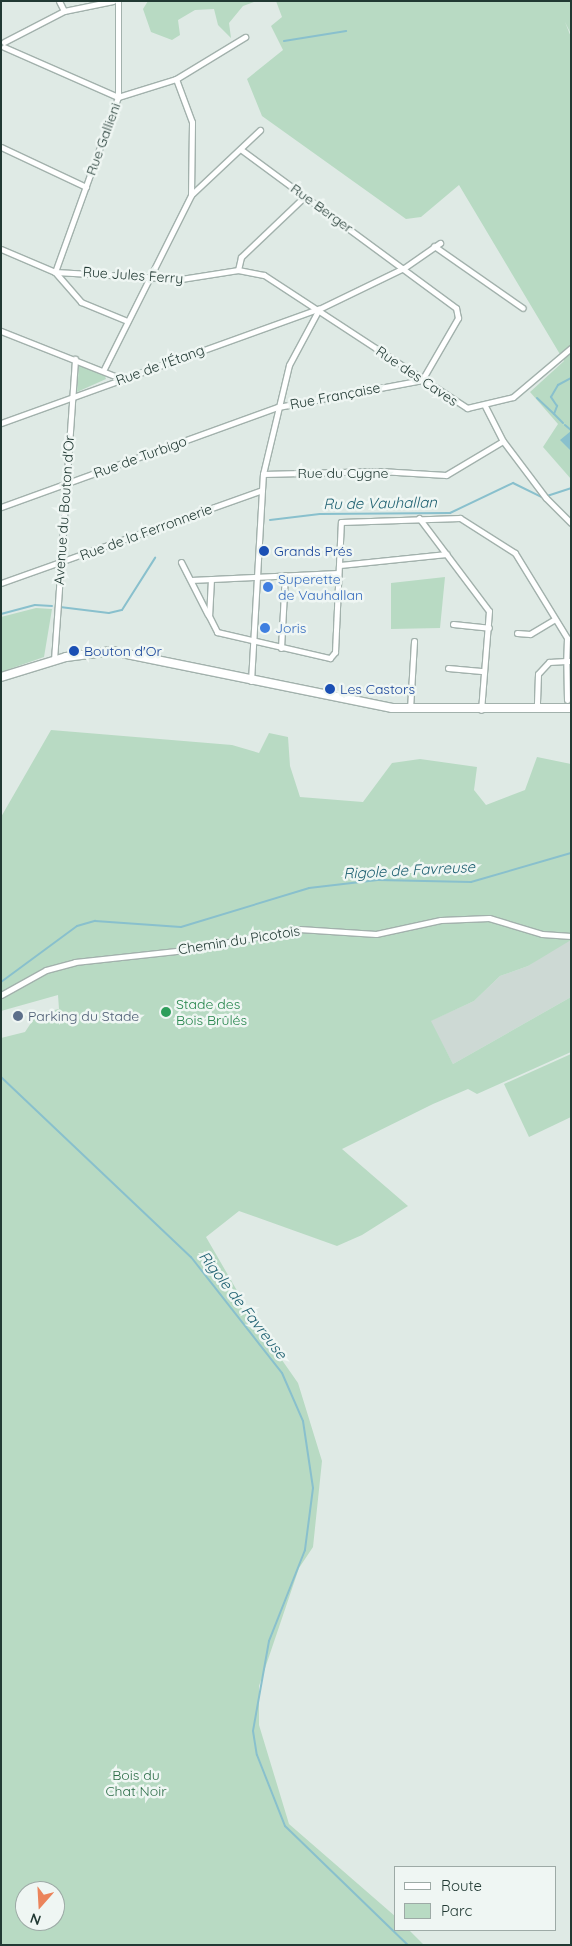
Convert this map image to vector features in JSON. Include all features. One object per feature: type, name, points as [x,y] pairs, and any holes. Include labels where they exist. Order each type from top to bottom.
[{"type":"main road","points":[[1,677],[54,660],[89,652],[137,654],[251,682],[410,709],[521,711],[537,705],[571,708]]},
{"type":"street","points":[[59,1],[64,11]]},
{"type":"street","points":[[3,45],[64,11],[113,1]]},
{"type":"street","name":"Rue Gallieni","points":[[55,272],[118,97],[118,1]]},
{"type":"street","points":[[3,45],[118,97],[176,79],[245,37]]},
{"type":"street","points":[[176,79],[192,122],[190,195]]},
{"type":"street","points":[[104,369],[146,277],[190,195],[260,130]]},
{"type":"street","points":[[1,147],[86,187]]},
{"type":"street","name":"Rue Berger","points":[[240,149],[456,308],[458,318],[422,380]]},
{"type":"street","points":[[238,270],[241,257],[305,196]]},
{"type":"street","name":"Rue de l'Étang","points":[[1,423],[319,309],[404,268],[440,243]]},
{"type":"street","points":[[434,246],[522,308]]},
{"type":"street","name":"Rue Jules Ferry","points":[[1,249],[55,272],[188,278],[238,270],[276,280],[319,309]]},
{"type":"street","points":[[55,272],[81,302],[127,321]]},
{"type":"street","points":[[251,682],[255,641],[263,474],[289,365],[319,309]]},
{"type":"street","name":"Rue des Caves","points":[[319,309],[462,407],[485,406],[524,390],[571,348]]},
{"type":"street","points":[[1,331],[104,369],[122,379]]},
{"type":"street","name":"Avenue du Bouton d'Or","points":[[54,660],[75,359]]},
{"type":"street","name":"Rue Française","points":[[278,407],[422,380]]},
{"type":"street","points":[[485,406],[503,441],[522,462],[545,497],[571,522]]},
{"type":"street","name":"Rue de Turbigo","points":[[1,507],[278,407]]},
{"type":"street","name":"Rue du Cygne","points":[[263,474],[380,471],[446,475],[503,441]]},
{"type":"street","name":"Rue de la Ferronnerie","points":[[1,583],[262,490]]},
{"type":"street","points":[[419,518],[486,605],[489,628],[482,710]]},
{"type":"street","points":[[181,562],[217,632],[281,648],[333,656],[340,565],[341,522],[460,518],[508,545],[569,638],[567,700]]},
{"type":"street","points":[[340,565],[446,554]]},
{"type":"street","points":[[191,580],[338,573]]},
{"type":"street","points":[[281,648],[285,575]]},
{"type":"street","points":[[209,616],[211,579]]},
{"type":"street","points":[[517,633],[530,634],[555,619]]},
{"type":"street","points":[[453,624],[489,628]]},
{"type":"street","points":[[410,709],[414,641]]},
{"type":"street","points":[[537,705],[538,674],[549,662],[569,661]]},
{"type":"street","points":[[448,668],[484,671]]},
{"type":"street","name":"Chemin du Picotois","points":[[1,995],[46,970],[75,962],[185,950],[299,929],[376,934],[442,920],[489,918],[542,934],[571,936]]},
{"type":"shaded area","points":[[566,940],[571,940],[571,997],[453,1064],[430,1021],[474,1001],[500,976],[528,966]]},
{"type":"green space","points":[[148,1],[257,1],[243,6],[229,23],[231,38],[218,25],[214,9],[195,10],[178,20],[180,35],[172,40],[151,32],[143,9]]},
{"type":"green space","points":[[276,1],[571,1],[571,34],[565,22],[571,37],[571,479],[543,447],[558,424],[530,392],[564,361],[459,185],[421,217],[406,219],[262,116],[247,79],[283,50],[271,26],[282,17]]},
{"type":"green space","points":[[79,365],[104,374],[106,379],[77,392]]},
{"type":"green space","points":[[445,577],[440,628],[391,629],[391,583]]},
{"type":"green space","points":[[36,608],[52,609],[44,657],[1,672],[1,617]]},
{"type":"green space","name":"Bois du Chat Noir","points":[[51,730],[232,745],[259,753],[269,733],[288,737],[290,766],[300,797],[363,802],[392,763],[420,759],[477,767],[474,790],[486,805],[525,790],[537,757],[571,764],[571,940],[528,966],[500,976],[474,1001],[431,1021],[453,1064],[571,997],[571,1052],[477,1094],[468,1089],[433,1104],[342,1149],[408,1206],[362,1235],[337,1246],[239,1211],[206,1237],[254,1320],[298,1383],[322,1461],[313,1547],[299,1568],[259,1686],[259,1725],[289,1824],[394,1915],[394,1931],[410,1931],[424,1945],[1,1945],[1,1038],[25,1032],[37,1014],[59,1009],[58,995],[1,1011],[1,817]]},
{"type":"green space","points":[[571,1054],[571,1117],[529,1137],[504,1084]]},
{"type":"water","points":[[571,431],[571,451],[560,440]]},
{"type":"waterway","points":[[284,41],[346,31]]},
{"type":"waterway","points":[[563,423],[554,414],[557,406],[551,397],[558,385],[571,378]]},
{"type":"waterway","points":[[537,398],[554,414]]},
{"type":"waterway","points":[[565,425],[571,430]]},
{"type":"waterway","name":"Ru de Vauhallan","points":[[270,520],[320,514],[450,513],[513,483],[542,497]]},
{"type":"waterway","name":"Ru de Vauhallan","points":[[547,496],[571,488]]},
{"type":"waterway","name":"Ru de Vauhallan","points":[[60,607],[109,613],[122,610],[155,558]]},
{"type":"waterway","name":"Ru de Vauhallan","points":[[1,614],[35,605],[52,606]]},
{"type":"waterway","name":"Rigole de Favreuse","points":[[1,982],[77,926],[95,921],[181,927],[309,888],[378,880],[471,882],[571,853]]},
{"type":"waterway","name":"Rigole de Favreuse","points":[[1,1077],[191,1257],[282,1373],[303,1421],[313,1488],[305,1550],[269,1641],[253,1731],[257,1755],[285,1826],[408,1945]]},
{"type":"place","name":"Grands Prés","points":[[264,551]]},
{"type":"place","name":"Superette de Vauhallan","points":[[268,587]]},
{"type":"place","name":"Joris","points":[[265,628]]},
{"type":"place","name":"Bouton d'Or","points":[[74,651]]},
{"type":"place","name":"Les Castors","points":[[330,689]]},
{"type":"place","name":"Stade des Bois Brûlés","points":[[166,1012]]},
{"type":"place","name":"Parking du Stade","points":[[18,1016]]}]
